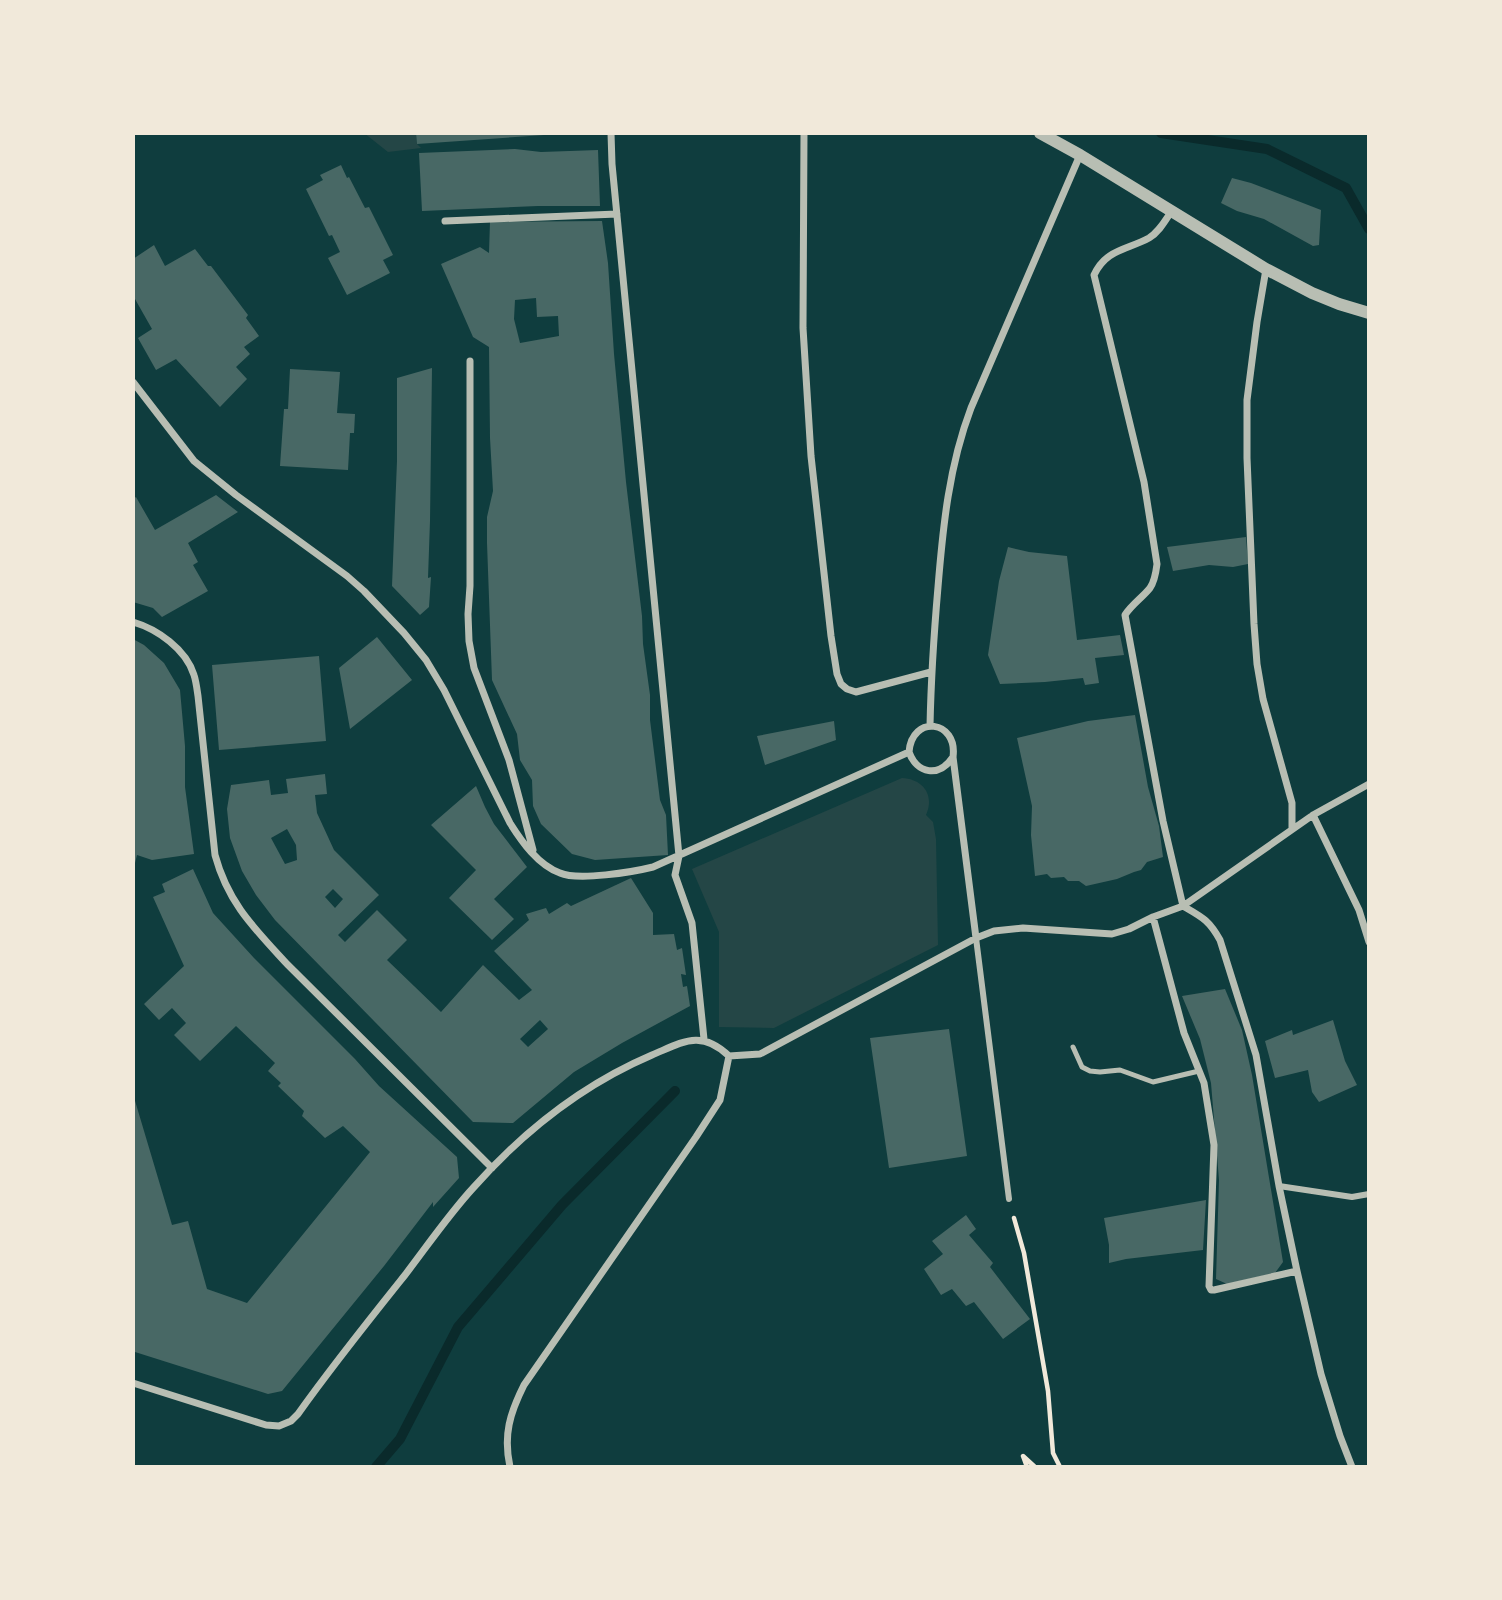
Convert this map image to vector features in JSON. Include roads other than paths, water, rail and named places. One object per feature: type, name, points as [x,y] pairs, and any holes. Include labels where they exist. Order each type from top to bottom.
[{"type":"street","points":[[611,133],[678,856],[676,875],[692,923],[704,1039]]},
{"type":"street","points":[[804,133],[804,359],[811,456],[837,674],[841,684],[856,692],[931,672]]},
{"type":"street","points":[[1040,133],[1266,269],[1312,293],[1369,313]]},
{"type":"street","points":[[930,726],[931,672],[943,526],[962,433],[1080,155]]},
{"type":"street","points":[[1171,212],[1152,237],[1110,256],[1100,263],[1094,275],[1144,482],[1157,564],[1151,587],[1130,606],[1125,615],[1166,832],[1183,906],[1205,919],[1220,940],[1256,1055],[1297,1271],[1321,1374],[1352,1467]]},
{"type":"street","points":[[444,221],[617,214]]},
{"type":"street","points":[[1266,269],[1247,400],[1254,624],[1263,699],[1292,803],[1292,829]]},
{"type":"street","points":[[470,361],[469,641],[474,668],[509,760],[534,854]]},
{"type":"street","points":[[133,382],[194,461],[347,576],[404,633],[426,660],[444,691],[490,787],[520,839],[534,854],[559,873],[574,876],[653,867],[909,752]]},
{"type":"street","points":[[133,622],[148,626],[176,647],[194,674],[215,855],[236,905],[287,964],[492,1168]]},
{"type":"street","points":[[953,757],[943,768],[929,771],[916,765],[909,752],[912,737],[923,728],[937,726],[950,735],[953,742],[1009,1199]]},
{"type":"street","points":[[133,1383],[255,1423],[279,1426],[291,1421],[473,1188],[523,1139],[602,1080],[681,1042],[704,1039],[719,1046],[729,1056],[760,1054],[975,938],[994,932],[1023,928],[1112,934],[1129,929],[1183,906],[1313,815],[1369,784]]},
{"type":"street","points":[[1313,815],[1360,910],[1369,942]]},
{"type":"street","points":[[1153,918],[1184,1033],[1204,1083],[1214,1144],[1209,1286],[1214,1290],[1297,1271]]},
{"type":"street","points":[[510,1467],[508,1426],[524,1385],[720,1101],[723,1075],[729,1056]]},
{"type":"street","points":[[1279,1186],[1352,1197],[1369,1194]]},
{"type":"lane","points":[[1073,1047],[1082,1067],[1090,1071],[1120,1070],[1153,1082],[1199,1071]]},
{"type":"waterway","points":[[1161,133],[1267,149],[1346,188],[1369,229]]},
{"type":"waterway","points":[[376,1467],[400,1439],[458,1327],[562,1205],[675,1091]]}]
